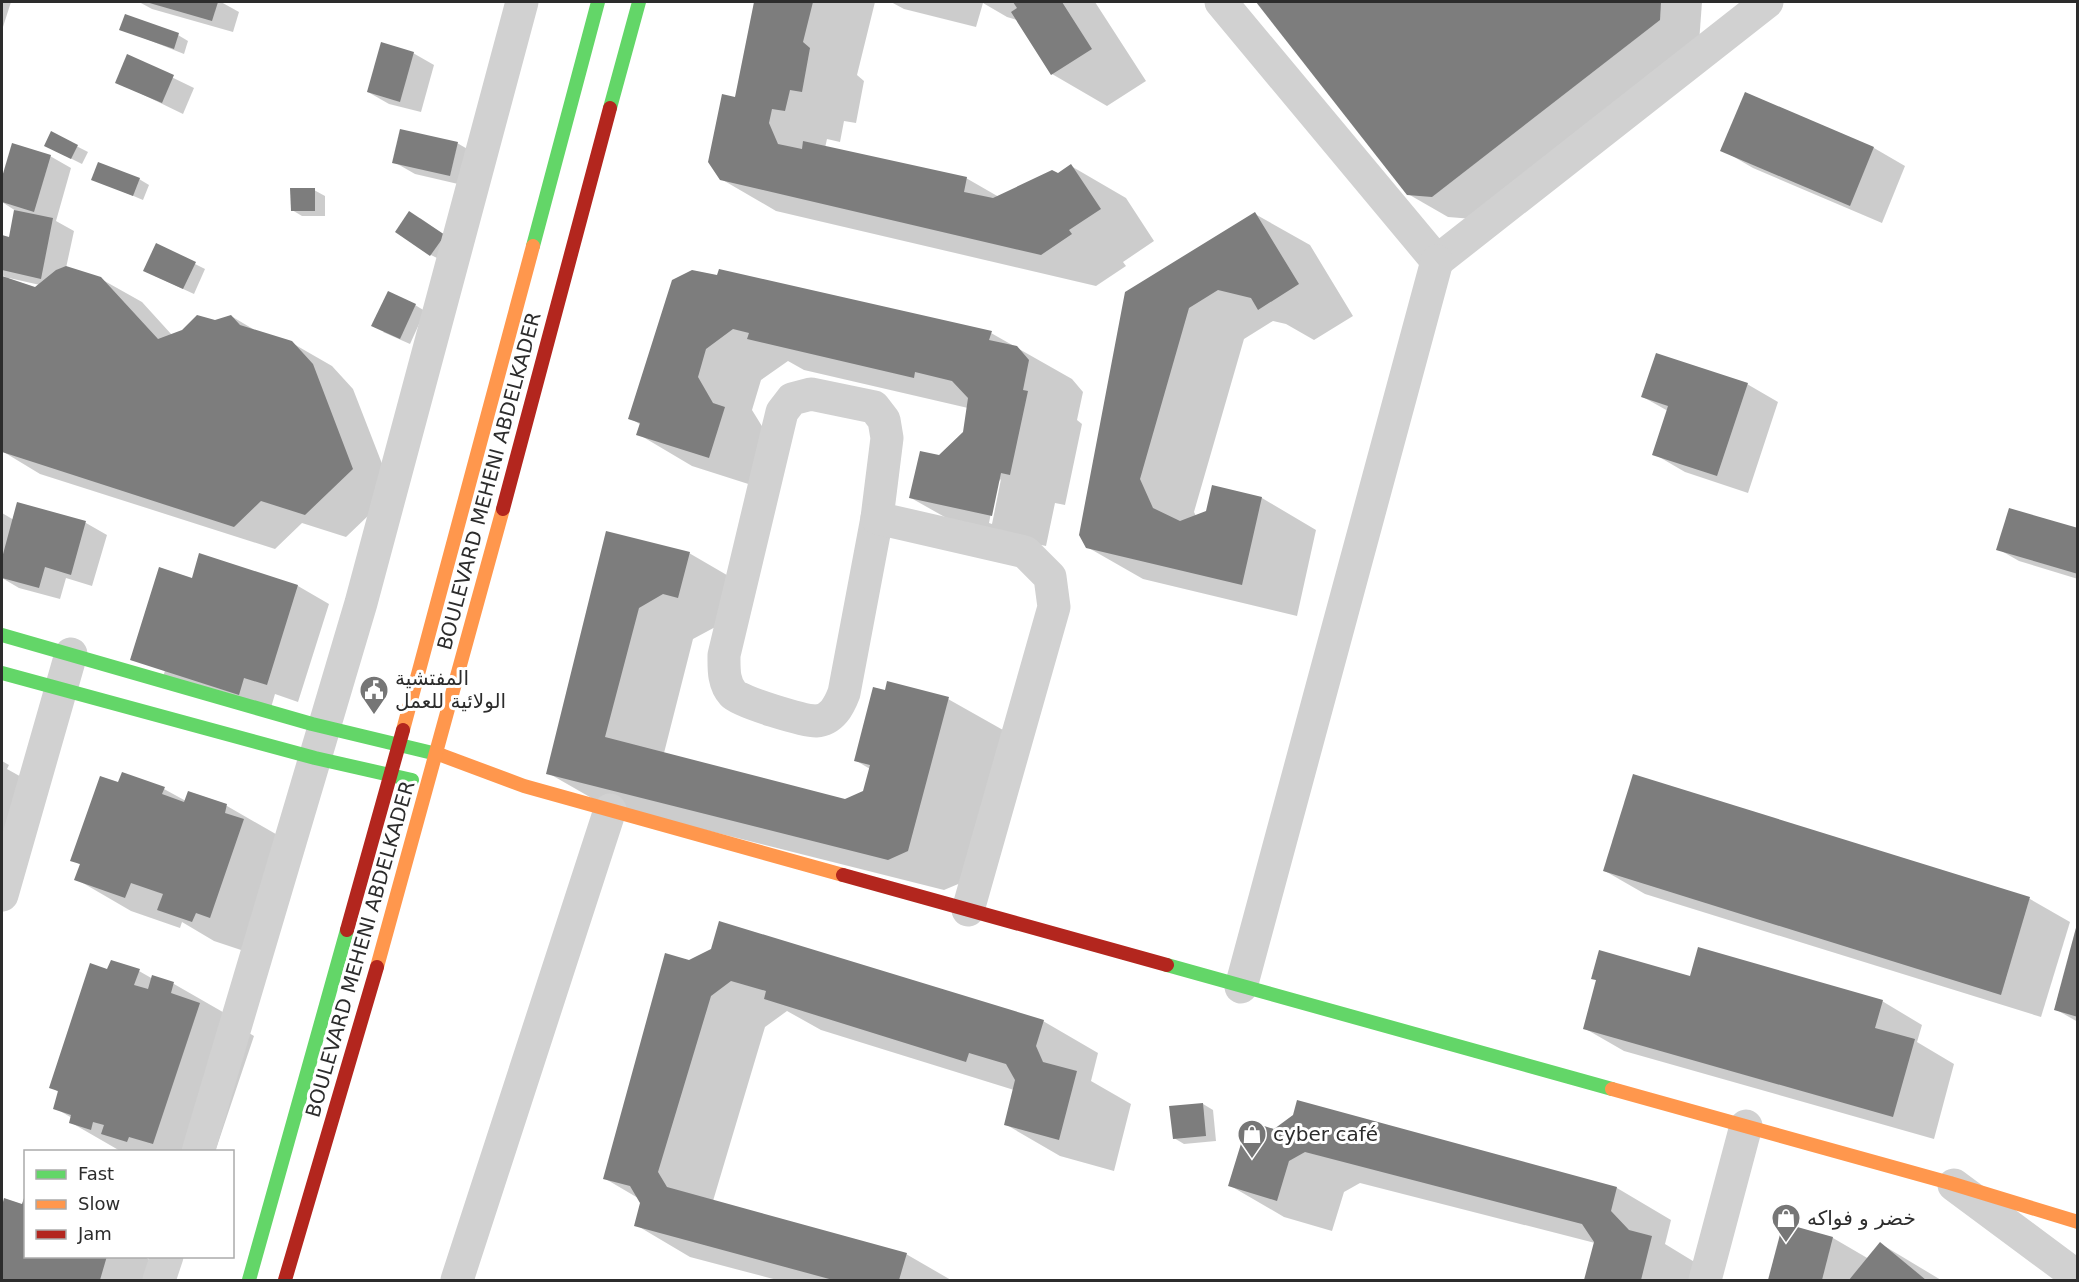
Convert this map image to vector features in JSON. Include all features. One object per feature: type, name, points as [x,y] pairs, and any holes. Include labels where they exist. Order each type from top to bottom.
[{"type":"main road","name":"BOULEVARD MEHENI ABDELKADER","points":[[249,1281],[399,744],[598,2]]},
{"type":"main road","name":"BOULEVARD MEHENI ABDELKADER","points":[[285,1281],[433,784],[436,753],[639,2]]},
{"type":"main road","points":[[2,635],[325,727],[436,753],[509,782],[1950,1183],[2078,1222]]},
{"type":"main road","points":[[2,673],[315,758],[433,784]]},
{"type":"main road","points":[[474,783],[509,782]]},
{"type":"street","points":[[199,1150],[362,603],[522,2]]},
{"type":"street","points":[[1221,2],[1437,261]]},
{"type":"street","points":[[1240,987],[1437,261],[1767,2]]},
{"type":"street","points":[[811,394],[874,407],[884,420],[887,438],[877,518],[844,693],[838,708],[830,716],[816,721],[743,702],[731,693],[724,676],[724,655],[782,412],[792,399],[811,394]]},
{"type":"street","points":[[877,518],[1025,552],[1050,577],[1054,607],[968,910]]},
{"type":"street","points":[[2,895],[71,654]]},
{"type":"street","points":[[457,1281],[610,810]]},
{"type":"street","points":[[1705,1281],[1746,1126]]},
{"type":"street","points":[[1950,1183],[2078,1277]]},
{"type":"street","points":[[159,1281],[167,1258]]},
{"type":"building","points":[[146,2],[218,2],[212,21]]},
{"type":"building","points":[[754,2],[813,2],[803,42],[810,48],[802,92],[790,90],[785,111],[772,109],[769,123],[778,144],[802,149],[803,141],[967,177],[964,192],[993,198],[1052,170],[1058,173],[1071,164],[1101,209],[1069,230],[1072,234],[1041,255],[720,180],[708,162],[722,94],[735,97]]},
{"type":"building","points":[[1013,2],[1062,2],[1092,49],[1051,75],[1011,12],[1017,8]]},
{"type":"building","points":[[1256,2],[1661,2],[1660,20],[1432,197],[1407,195]]},
{"type":"building","points":[[125,14],[179,33],[174,49],[119,30]]},
{"type":"building","points":[[381,42],[414,52],[400,102],[367,92]]},
{"type":"building","points":[[127,54],[174,75],[162,103],[115,83]]},
{"type":"building","points":[[1745,92],[1874,147],[1850,206],[1720,151]]},
{"type":"building","points":[[400,129],[458,142],[450,176],[392,163]]},
{"type":"building","points":[[51,131],[78,145],[71,159],[44,146]]},
{"type":"building","points":[[12,143],[51,155],[34,212],[2,202],[2,177]]},
{"type":"building","points":[[98,162],[140,178],[133,196],[91,180]]},
{"type":"building","points":[[290,188],[315,188],[315,211],[291,211]]},
{"type":"building","points":[[14,210],[53,218],[41,279],[2,270],[2,235],[9,237]]},
{"type":"building","points":[[409,211],[445,235],[430,256],[395,232]]},
{"type":"building","points":[[1255,212],[1299,284],[1258,310],[1251,298],[1218,290],[1189,308],[1140,479],[1153,508],[1180,521],[1206,511],[1212,485],[1262,497],[1242,585],[1086,548],[1079,535],[1125,292]]},
{"type":"building","points":[[156,243],[196,262],[183,289],[143,271]]},
{"type":"building","points":[[66,266],[101,277],[158,339],[182,330],[197,315],[215,320],[231,315],[240,325],[292,341],[313,364],[353,469],[305,515],[261,501],[234,527],[2,452],[2,276],[35,287],[56,270]]},
{"type":"building","points":[[719,269],[992,331],[989,340],[1017,346],[1029,360],[1023,390],[1028,391],[1010,475],[1001,473],[992,516],[909,498],[920,451],[939,455],[963,432],[968,398],[952,381],[915,372],[914,378],[747,339],[749,333],[733,329],[706,349],[698,377],[713,403],[725,407],[709,458],[636,435],[640,423],[628,419],[672,280],[692,270],[717,275]]},
{"type":"building","points":[[388,291],[416,304],[400,339],[371,326]]},
{"type":"building","points":[[1656,353],[1748,383],[1717,476],[1652,455],[1668,406],[1641,397]]},
{"type":"building","points":[[17,502],[86,521],[71,575],[45,567],[39,588],[2,578],[2,558]]},
{"type":"building","points":[[2009,508],[2078,528],[2078,574],[1996,550]]},
{"type":"building","points":[[606,531],[690,552],[678,598],[663,594],[639,608],[605,737],[845,799],[863,791],[870,765],[854,761],[873,687],[885,690],[887,681],[949,697],[908,851],[888,860],[546,774]]},
{"type":"building","points":[[199,553],[298,585],[267,685],[244,678],[239,695],[130,660],[159,567],[192,578]]},
{"type":"building","points":[[122,772],[165,787],[162,794],[184,802],[188,791],[227,804],[225,813],[244,819],[210,918],[196,913],[192,922],[157,910],[163,894],[131,883],[125,898],[74,880],[80,864],[70,861],[100,776],[118,782]]},
{"type":"building","points":[[1633,774],[2030,897],[2001,995],[1603,871]]},
{"type":"building","points":[[719,921],[1044,1020],[1036,1046],[1043,1062],[1077,1071],[1059,1140],[1004,1125],[1015,1080],[1006,1064],[969,1053],[966,1062],[764,999],[766,991],[731,981],[711,996],[658,1172],[667,1187],[907,1253],[899,1280],[833,1280],[634,1226],[640,1203],[630,1186],[603,1179],[665,953],[689,960],[711,949]]},
{"type":"building","points":[[2078,925],[2078,1017],[2054,1010]]},
{"type":"building","points":[[1698,947],[1883,1000],[1875,1028],[1915,1039],[1893,1117],[1583,1029],[1596,980],[1591,979],[1599,950],[1690,976]]},
{"type":"building","points":[[111,960],[140,969],[134,985],[148,989],[152,975],[174,982],[171,993],[200,1003],[153,1144],[129,1137],[127,1142],[101,1134],[104,1125],[93,1122],[91,1130],[69,1123],[71,1115],[53,1109],[58,1091],[49,1088],[90,963],[107,969]]},
{"type":"building","points":[[1297,1100],[1617,1187],[1611,1211],[1629,1230],[1652,1236],[1641,1280],[1584,1280],[1594,1242],[1582,1224],[1305,1152],[1289,1161],[1277,1201],[1228,1186],[1248,1121],[1274,1129],[1293,1115]]},
{"type":"building","points":[[1203,1103],[1206,1136],[1173,1139],[1169,1106]]},
{"type":"building","points":[[4,1198],[22,1204],[24,1198],[24,1258],[106,1258],[100,1280],[2,1280],[2,1206]]},
{"type":"building","points":[[1783,1223],[1833,1237],[1822,1280],[1768,1280]]},
{"type":"building","points":[[1880,1242],[1926,1280],[1849,1280]]},
{"type":"traffic: fast","points":[[533,246],[598,2]]},
{"type":"traffic: fast","points":[[610,108],[639,2]]},
{"type":"traffic: fast","points":[[2,635],[312,724],[441,755]]},
{"type":"traffic: fast","points":[[2,673],[315,758],[412,780]]},
{"type":"traffic: fast","points":[[249,1280],[347,930]]},
{"type":"traffic: fast","points":[[1167,965],[1612,1089]]},
{"type":"traffic: slow","points":[[403,730],[533,246]]},
{"type":"traffic: slow","points":[[377,967],[503,509]]},
{"type":"traffic: slow","points":[[441,755],[524,786],[843,875]]},
{"type":"traffic: slow","points":[[1612,1089],[1950,1183],[2078,1222]]},
{"type":"traffic: jam","points":[[503,509],[610,108]]},
{"type":"traffic: jam","points":[[347,930],[403,730]]},
{"type":"traffic: jam","points":[[843,875],[1167,965]]},
{"type":"traffic: jam","points":[[285,1280],[377,967]]},
{"type":"place","name":"المفتشية الولائية للعمل","points":[[374,716]]},
{"type":"place","name":"cyber café","points":[[1252,1160]]},
{"type":"place","name":"خضر و فواكه","points":[[1786,1244]]}]
